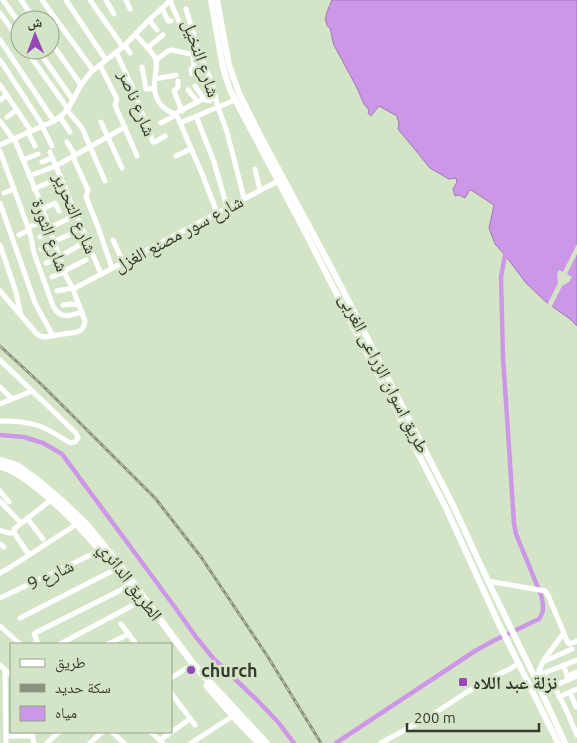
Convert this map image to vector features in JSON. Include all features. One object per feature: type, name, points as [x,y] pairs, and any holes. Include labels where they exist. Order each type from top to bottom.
[{"type":"highway","name":"الطريق الدائري","points":[[0,460],[18,466],[37,480],[86,524],[233,713]]},
{"type":"highway","name":"الطريق الدائري","points":[[0,466],[19,475],[51,500],[77,524],[130,586],[190,666],[233,713],[266,743]]},
{"type":"highway","name":"الطريق الدائري","points":[[242,721],[257,741]]},
{"type":"main road","name":"طريق اسوان الزراعى الغربى","points":[[211,0],[220,53],[235,100],[280,179],[453,505],[565,743]]},
{"type":"main road","name":"طريق اسوان الزراعى الغربى","points":[[217,0],[229,78],[239,92],[280,179]]},
{"type":"main road","name":"طريق اسوان الزراعى الغربى","points":[[329,271],[446,508],[507,641],[558,743]]},
{"type":"main road","points":[[446,508],[453,505]]},
{"type":"street","points":[[42,0],[93,70]]},
{"type":"street","points":[[66,0],[106,60]]},
{"type":"street","points":[[90,0],[130,52]]},
{"type":"street","points":[[106,0],[114,14]]},
{"type":"street","points":[[126,0],[130,9]]},
{"type":"street","points":[[1,143],[14,139],[60,117],[68,110],[81,85],[93,70],[124,46],[170,0],[181,26]]},
{"type":"street","points":[[162,8],[168,21],[171,21]]},
{"type":"street","name":"شارع النخيل","points":[[193,9],[186,10],[227,132],[244,198]]},
{"type":"street","points":[[0,13],[10,27]]},
{"type":"street","points":[[149,20],[157,30]]},
{"type":"street","points":[[136,35],[156,60],[154,88],[156,97],[161,105],[175,115],[180,123],[217,213]]},
{"type":"street","points":[[147,48],[163,35]]},
{"type":"street","points":[[0,40],[54,121]]},
{"type":"street","points":[[156,60],[170,50],[200,56]]},
{"type":"street","name":"شارع ناصر","points":[[116,52],[131,84],[153,142],[165,136]]},
{"type":"street","points":[[60,55],[81,85]]},
{"type":"street","points":[[192,74],[191,69],[194,67],[193,55]]},
{"type":"street","name":"شارع التحرير","points":[[0,60],[43,126],[56,166],[101,274]]},
{"type":"street","points":[[33,60],[82,128],[105,180]]},
{"type":"street","points":[[45,60],[73,100]]},
{"type":"street","points":[[100,65],[117,99],[115,105],[137,156]]},
{"type":"street","points":[[142,67],[146,89],[154,88]]},
{"type":"street","points":[[155,79],[176,75]]},
{"type":"street","points":[[178,81],[178,87],[174,91],[182,111]]},
{"type":"street","points":[[0,85],[30,131],[35,146]]},
{"type":"street","points":[[194,86],[204,99],[209,101],[215,94]]},
{"type":"street","points":[[188,90],[198,102]]},
{"type":"street","points":[[0,100],[7,95]]},
{"type":"street","points":[[161,123],[204,99]]},
{"type":"street","points":[[180,123],[235,100]]},
{"type":"street","points":[[7,117],[17,110]]},
{"type":"street","points":[[196,116],[214,162],[227,207]]},
{"type":"street","points":[[60,117],[70,132]]},
{"type":"street","name":"شارع الثورة","points":[[0,121],[14,139],[30,176],[64,272],[85,323],[78,332],[53,336]]},
{"type":"street","points":[[101,122],[122,168]]},
{"type":"street","points":[[30,176],[56,166],[125,127]]},
{"type":"street","points":[[67,142],[88,190],[86,198],[112,268]]},
{"type":"street","points":[[176,156],[191,148]]},
{"type":"street","points":[[42,162],[51,152]]},
{"type":"street","points":[[23,160],[38,154]]},
{"type":"street","points":[[1,155],[2,164],[28,228],[33,250],[53,306],[57,313],[64,316],[82,312]]},
{"type":"street","points":[[255,169],[260,190]]},
{"type":"street","points":[[34,189],[61,177]]},
{"type":"street","name":"شارع سور مصنع الغزل","points":[[57,291],[72,288],[101,274],[280,179]]},
{"type":"street","points":[[56,191],[65,187]]},
{"type":"street","points":[[4,193],[14,190]]},
{"type":"street","points":[[38,196],[44,193]]},
{"type":"street","points":[[0,203],[35,303],[53,336],[45,337],[36,334],[0,291]]},
{"type":"street","points":[[42,209],[55,203],[59,211]]},
{"type":"street","points":[[40,237],[70,218]]},
{"type":"street","points":[[19,235],[28,228],[46,221]]},
{"type":"street","points":[[40,249],[74,232]]},
{"type":"street","points":[[113,240],[123,262]]},
{"type":"street","points":[[0,245],[16,292],[21,317]]},
{"type":"street","points":[[46,263],[59,258],[80,245]]},
{"type":"street","points":[[52,277],[86,260]]},
{"type":"street","points":[[63,305],[79,305]]},
{"type":"street","points":[[0,360],[76,433],[77,440],[70,442],[50,430],[35,424],[19,421],[0,421]]},
{"type":"street","points":[[0,387],[12,399]]},
{"type":"street","points":[[0,404],[32,391]]},
{"type":"street","points":[[0,491],[9,502]]},
{"type":"street","points":[[29,555],[14,533],[14,528],[51,500]]},
{"type":"street","points":[[0,502],[21,523]]},
{"type":"street","points":[[28,518],[43,539]]},
{"type":"street","points":[[1,571],[77,524]]},
{"type":"street","points":[[0,530],[14,533]]},
{"type":"street","name":"شارع 9","points":[[0,598],[101,550]]},
{"type":"street","points":[[20,618],[116,569]]},
{"type":"street","points":[[488,581],[545,591],[548,595],[563,634],[577,659],[542,672]]},
{"type":"street","points":[[36,643],[35,633],[130,586]]},
{"type":"street","points":[[62,643],[141,601]]},
{"type":"street","points":[[121,624],[135,643]]},
{"type":"street","points":[[0,626],[19,643]]},
{"type":"street","points":[[110,643],[128,634]]},
{"type":"street","points":[[536,680],[542,672],[543,662],[563,634]]},
{"type":"street","points":[[543,662],[577,641]]},
{"type":"street","points":[[381,743],[519,663]]},
{"type":"street","points":[[0,665],[9,672],[3,719],[6,743]]},
{"type":"street","points":[[563,665],[568,678]]},
{"type":"street","points":[[172,677],[190,666]]},
{"type":"street","points":[[542,672],[554,686],[577,735]]},
{"type":"street","points":[[554,686],[577,672]]},
{"type":"street","points":[[568,678],[577,676]]},
{"type":"street","points":[[559,697],[577,689]]},
{"type":"street","points":[[566,711],[576,704],[570,692]]},
{"type":"street","points":[[172,693],[195,725]]},
{"type":"street","points":[[5,704],[10,709]]},
{"type":"street","points":[[191,743],[233,713]]},
{"type":"street","points":[[172,729],[190,719]]},
{"type":"street","points":[[571,722],[577,719]]},
{"type":"street","points":[[47,743],[58,733]]},
{"type":"street","points":[[90,743],[101,733]]},
{"type":"street","points":[[113,733],[124,743]]},
{"type":"street","points":[[152,733],[161,742]]},
{"type":"street","points":[[6,736],[32,734],[34,743]]},
{"type":"street","points":[[248,743],[257,741]]},
{"type":"water","points":[[332,0],[577,0],[577,326],[546,302],[526,283],[495,244],[489,228],[494,205],[471,190],[465,198],[459,195],[455,196],[453,189],[457,182],[456,178],[449,179],[430,168],[398,129],[399,122],[397,116],[379,106],[371,116],[368,113],[369,110],[364,104],[334,45],[326,22],[327,12]]},
{"type":"pier","points":[[577,244],[577,254],[567,274],[572,277],[569,282],[562,286],[551,308],[547,305],[558,283],[557,274],[559,270],[563,272]]},
{"type":"waterway","points":[[336,743],[475,651],[539,619],[542,613],[541,595],[516,534],[514,523],[503,357],[501,277],[505,255]]},
{"type":"waterway","points":[[0,435],[24,437],[43,443],[62,454],[196,637],[213,658],[278,722],[294,743]]},
{"type":"railway","points":[[0,346],[42,385],[155,498],[201,557],[268,657],[321,743]]},
{"type":"place","name":"church","points":[[191,670]]},
{"type":"place","name":"نزلة عبد اللاه","points":[[463,682]]}]
